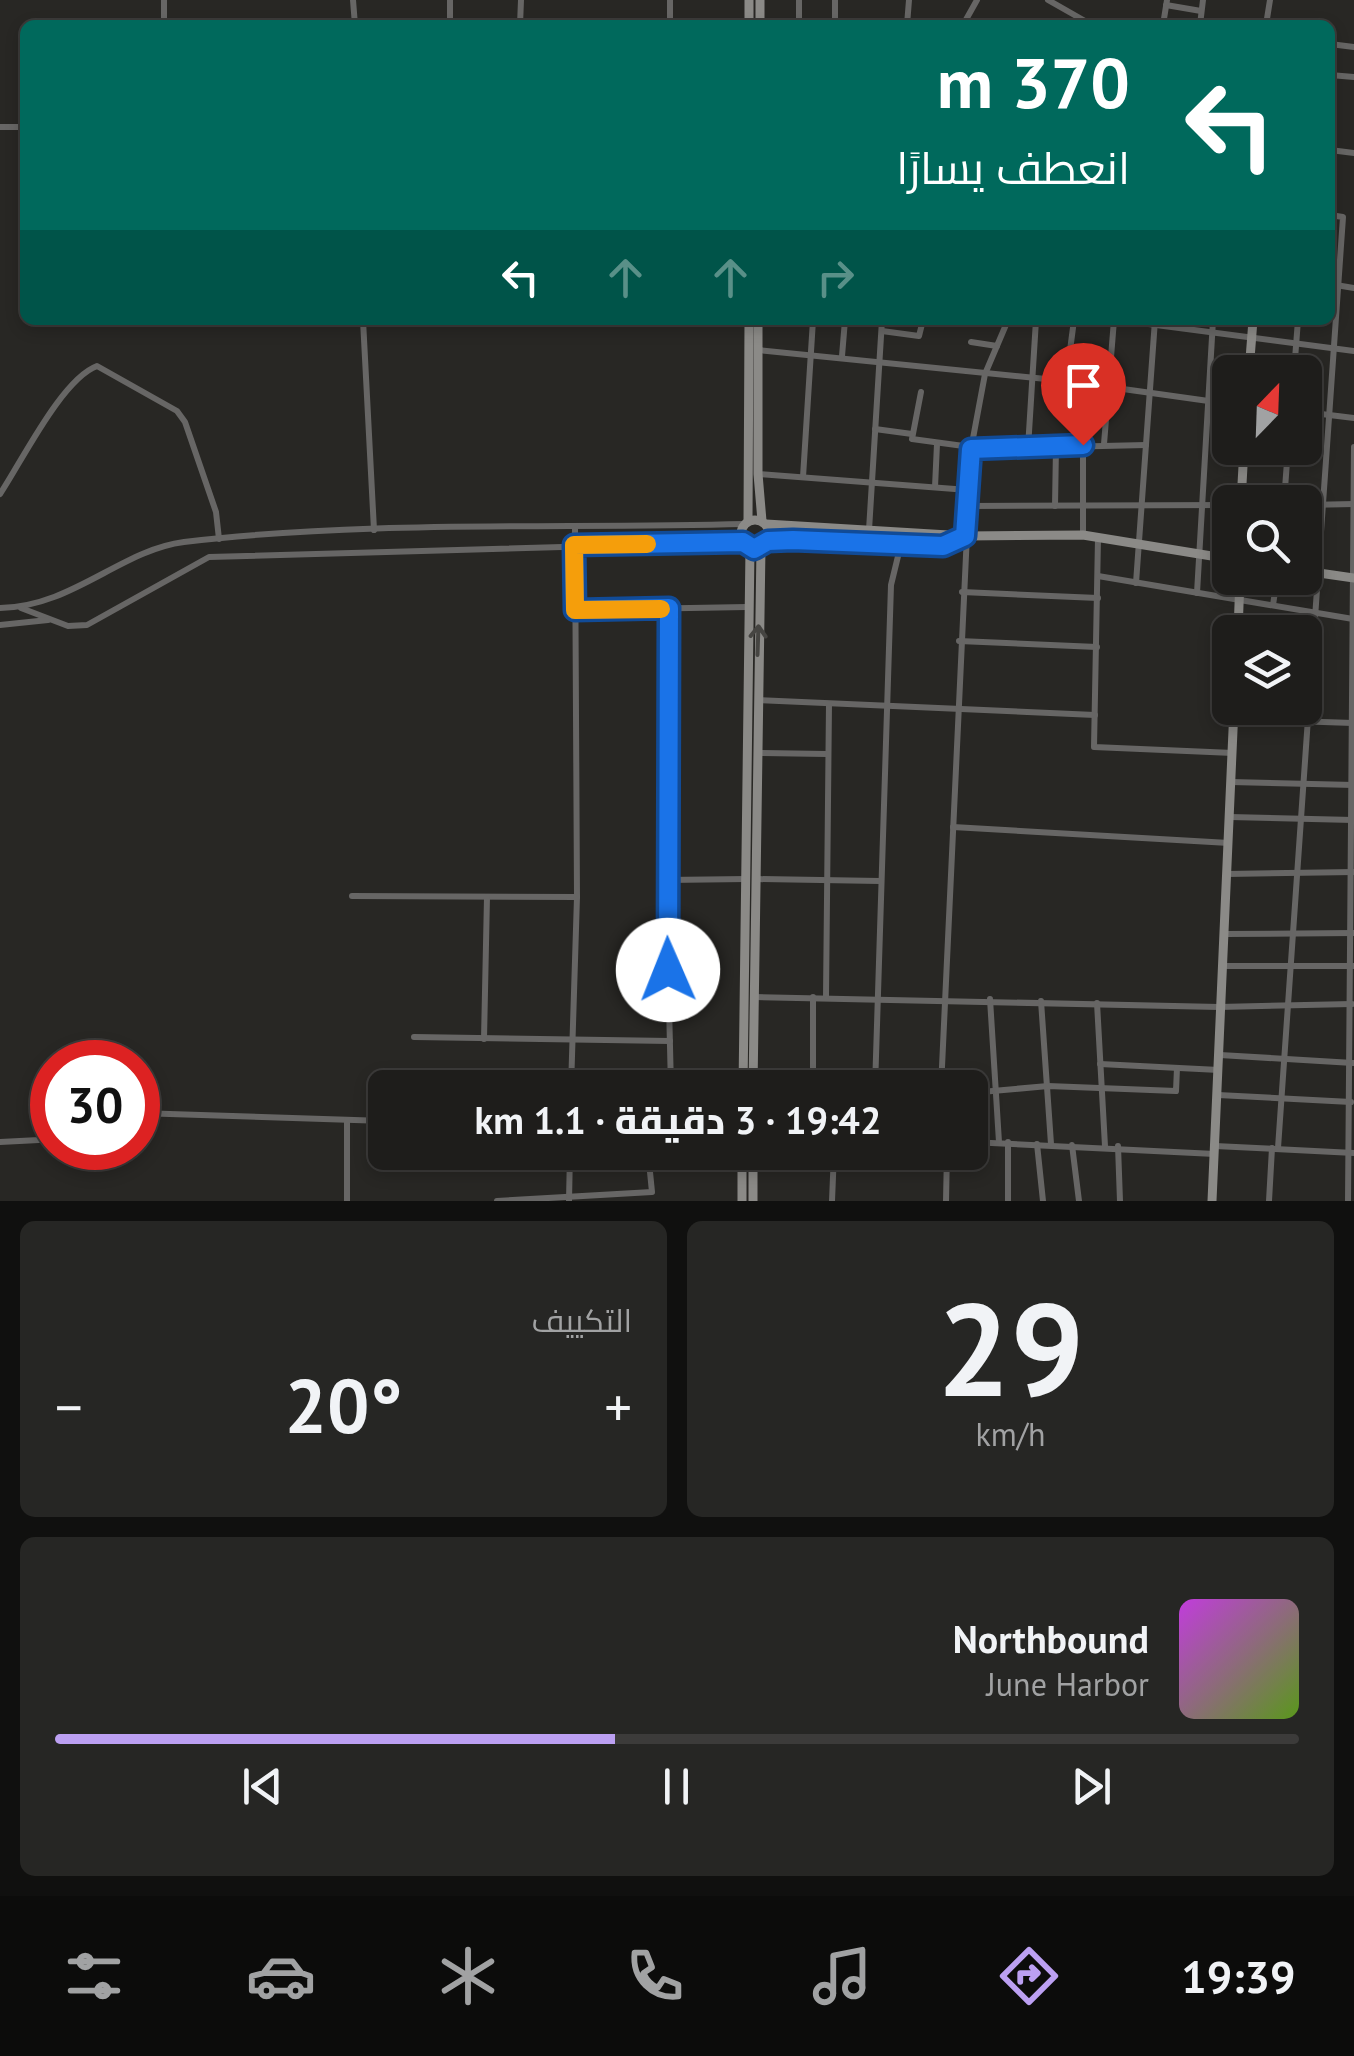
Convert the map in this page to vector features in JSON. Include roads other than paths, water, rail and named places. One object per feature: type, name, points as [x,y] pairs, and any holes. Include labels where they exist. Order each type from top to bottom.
[{"type":"street","points":[[1048,0],[1083,20]]},
{"type":"street","points":[[1201,20],[1203,0]]},
{"type":"street","points":[[1166,3],[1202,11]]},
{"type":"street","points":[[1335,215],[1343,216],[1335,276]]},
{"type":"street","points":[[363,325],[374,530]]},
{"type":"street","points":[[744,1070],[757,753],[756,545],[746,523],[749,325]]},
{"type":"street","points":[[753,1070],[747,607],[756,545],[764,523],[758,474],[758,325]]},
{"type":"street","points":[[803,477],[813,325]]},
{"type":"street","points":[[842,356],[845,325]]},
{"type":"street","points":[[868,530],[882,325]]},
{"type":"street","points":[[882,331],[919,336],[922,325]]},
{"type":"street","points":[[942,1070],[971,448],[985,374],[1006,325]]},
{"type":"street","points":[[1028,449],[1036,325]]},
{"type":"street","points":[[1066,381],[1073,325]]},
{"type":"street","points":[[1104,444],[1115,325]]},
{"type":"street","points":[[1136,583],[1155,325]]},
{"type":"street","points":[[1167,325],[1354,351]]},
{"type":"street","points":[[1197,593],[1212,325]]},
{"type":"street","points":[[1250,355],[1253,325]]},
{"type":"street","points":[[1296,355],[1298,325]]},
{"type":"street","points":[[1322,491],[1334,325]]},
{"type":"street","points":[[971,342],[997,346]]},
{"type":"street","points":[[758,350],[1066,381],[1210,401]]},
{"type":"street","points":[[0,494],[67,392],[83,371],[97,366],[176,411],[185,422],[216,512],[219,539]]},
{"type":"street","points":[[921,392],[912,439],[971,448],[1146,445]]},
{"type":"street","points":[[1322,415],[1354,418]]},
{"type":"street","points":[[875,430],[912,434]]},
{"type":"street","points":[[935,487],[938,444]]},
{"type":"street","points":[[1082,535],[1083,445]]},
{"type":"street","points":[[1055,506],[1056,447]]},
{"type":"street","points":[[1348,1201],[1352,1153],[1354,447]]},
{"type":"street","points":[[758,474],[968,490]]},
{"type":"street","points":[[1322,504],[1354,504]]},
{"type":"street","points":[[967,506],[1212,505]]},
{"type":"street","points":[[0,608],[20,608],[58,598],[163,547],[219,539],[374,530],[764,523],[965,536],[1082,535],[1212,556]]},
{"type":"street","points":[[571,1070],[578,897],[575,529]]},
{"type":"street","points":[[20,608],[68,626],[87,625],[209,557],[574,545],[943,546],[965,536]]},
{"type":"street","points":[[1098,538],[1094,747],[1232,753]]},
{"type":"street","points":[[876,1070],[891,585],[901,544]]},
{"type":"street","points":[[1322,573],[1353,578]]},
{"type":"street","points":[[1098,576],[1353,619]]},
{"type":"street","points":[[962,592],[1098,598]]},
{"type":"street","points":[[1239,595],[1239,615]]},
{"type":"street","points":[[1273,605],[1274,595]]},
{"type":"street","points":[[1316,615],[1318,595]]},
{"type":"street","points":[[575,610],[747,607]]},
{"type":"street","points":[[669,608],[666,880],[671,1070]]},
{"type":"street","points":[[0,625],[34,625],[50,619]]},
{"type":"street","points":[[959,641],[1098,647]]},
{"type":"street","points":[[756,700],[1095,715]]},
{"type":"street","points":[[826,997],[829,704]]},
{"type":"street","points":[[1322,722],[1353,723]]},
{"type":"street","points":[[1212,1201],[1234,725]]},
{"type":"street","points":[[1269,1201],[1292,967],[1290,933],[1305,725]]},
{"type":"street","points":[[757,753],[827,754]]},
{"type":"street","points":[[1231,782],[1353,784]]},
{"type":"street","points":[[1230,817],[1353,820]]},
{"type":"street","points":[[953,827],[1228,843]]},
{"type":"street","points":[[1226,874],[1353,872]]},
{"type":"street","points":[[666,880],[880,881]]},
{"type":"street","points":[[352,896],[578,897]]},
{"type":"street","points":[[484,1039],[487,897]]},
{"type":"street","points":[[1224,934],[1351,933]]},
{"type":"street","points":[[1222,966],[1351,966]]},
{"type":"street","points":[[754,997],[945,998],[1219,1007],[1352,1004]]},
{"type":"street","points":[[812,997],[813,1070]]},
{"type":"street","points":[[990,1000],[1008,1201]]},
{"type":"street","points":[[1041,1001],[1052,1144]]},
{"type":"street","points":[[1096,1003],[1104,1146]]},
{"type":"street","points":[[414,1037],[670,1041]]},
{"type":"street","points":[[1220,1054],[1352,1063]]},
{"type":"street","points":[[1100,1064],[1219,1070]]},
{"type":"street","points":[[988,1092],[1048,1086],[1176,1091],[1178,1068]]},
{"type":"street","points":[[1218,1095],[1352,1102]]},
{"type":"street","points":[[160,1115],[368,1121]]},
{"type":"street","points":[[347,1120],[347,1201]]},
{"type":"street","points":[[0,1142],[30,1140]]},
{"type":"street","points":[[988,1142],[1352,1153]]},
{"type":"street","points":[[1037,1144],[1044,1201]]},
{"type":"street","points":[[1072,1146],[1079,1201]]},
{"type":"street","points":[[1118,1146],[1120,1201]]},
{"type":"street","points":[[569,1199],[570,1170]]},
{"type":"street","points":[[497,1201],[652,1192],[650,1170]]},
{"type":"street","points":[[742,1170],[742,1201]]},
{"type":"street","points":[[753,1170],[753,1201]]},
{"type":"street","points":[[832,1201],[833,1170]]},
{"type":"street","points":[[946,1201],[947,1170]]}]
